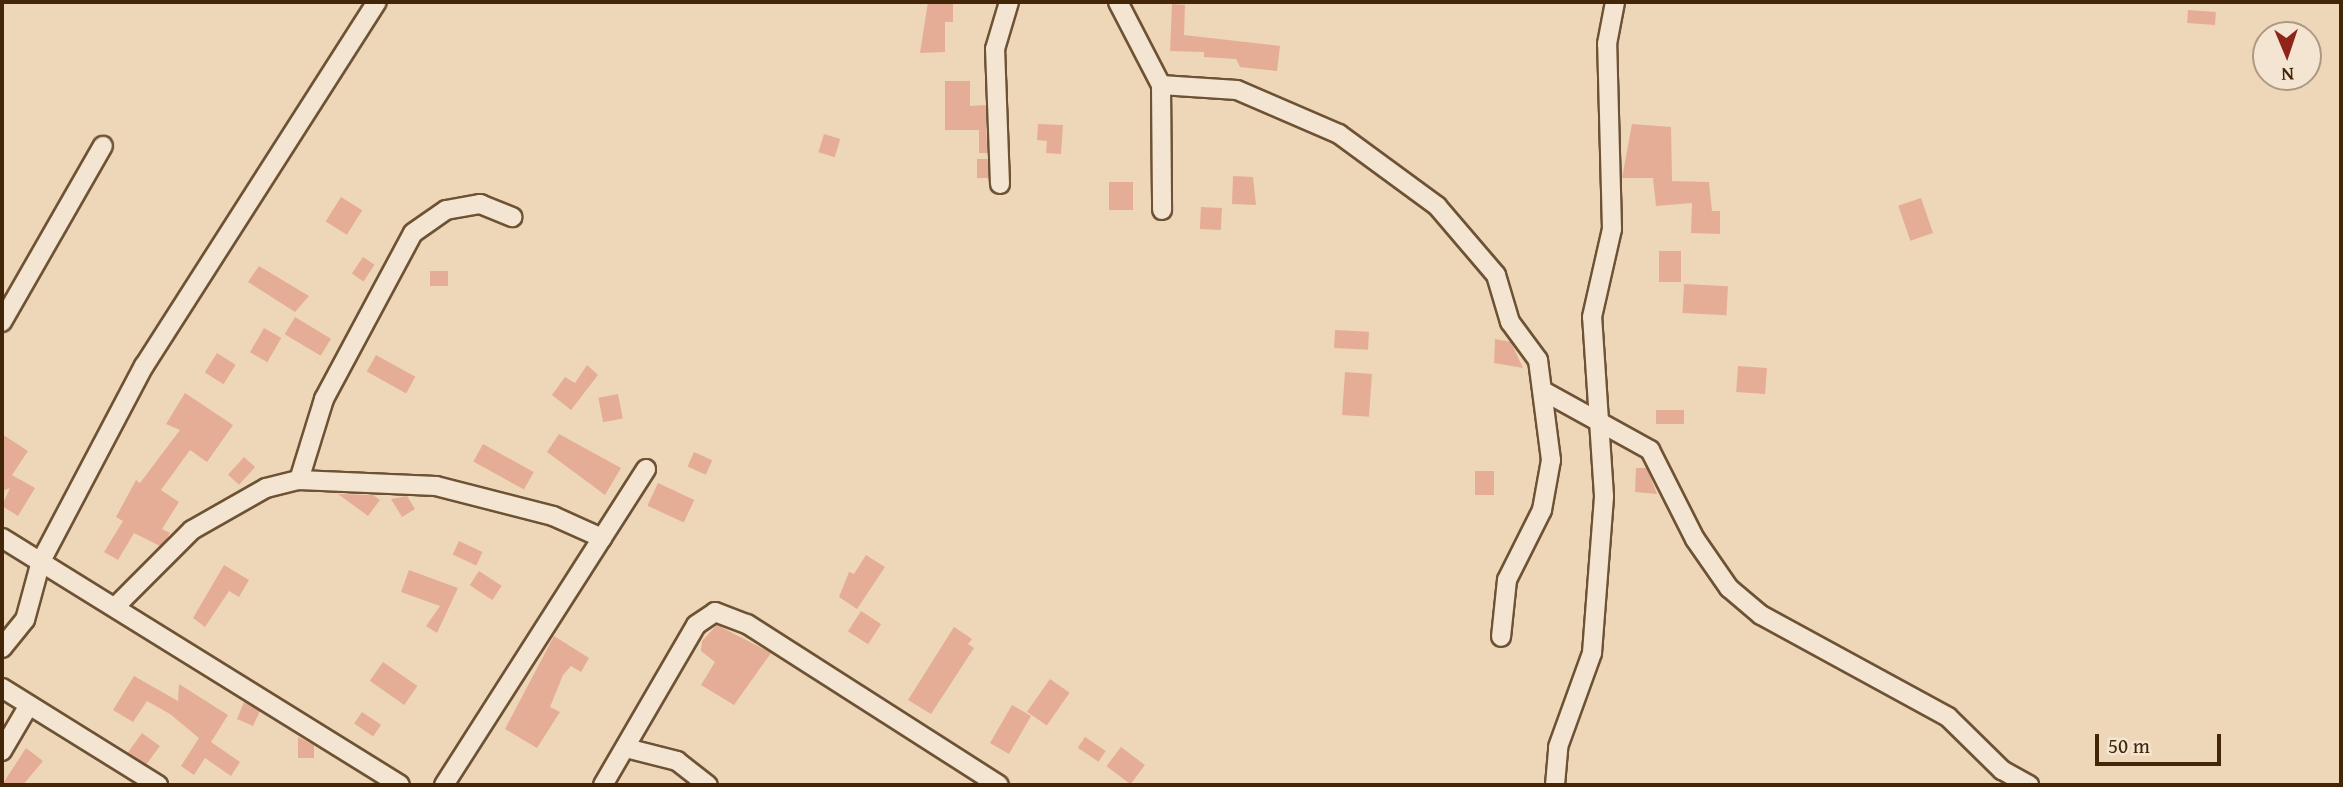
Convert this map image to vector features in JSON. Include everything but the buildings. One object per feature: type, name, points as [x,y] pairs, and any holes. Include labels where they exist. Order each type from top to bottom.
[{"type":"street","points":[[2,648],[25,620],[41,561],[144,366],[377,2]]},
{"type":"street","points":[[1000,184],[995,49],[1009,2]]},
{"type":"street","points":[[1118,2],[1161,85],[1161,210]]},
{"type":"street","points":[[1555,785],[1558,747],[1592,653],[1605,482],[1592,317],[1612,229],[1607,44],[1615,2]]},
{"type":"street","points":[[1161,85],[1237,90],[1339,134],[1393,169],[1437,206],[1496,275],[1510,322],[1538,360],[1545,392],[1551,460],[1542,510],[1507,580],[1500,637]]},
{"type":"street","points":[[2,322],[103,146]]},
{"type":"street","points":[[299,480],[324,399],[413,233],[446,209],[480,204],[512,217]]},
{"type":"street","points":[[1545,392],[1601,420],[1650,450],[1695,539],[1729,588],[1761,615],[1948,717],[2002,770],[2029,785]]},
{"type":"street","points":[[444,785],[646,468]]},
{"type":"street","points":[[115,607],[192,530],[266,488],[299,480],[436,486],[553,516],[602,538]]},
{"type":"street","points":[[2,538],[400,785]]},
{"type":"street","points":[[603,785],[696,625],[704,616],[727,612],[999,785]]},
{"type":"street","points":[[2,688],[158,785]]},
{"type":"street","points":[[2,751],[29,705]]},
{"type":"street","points":[[626,748],[677,761],[708,785]]}]
